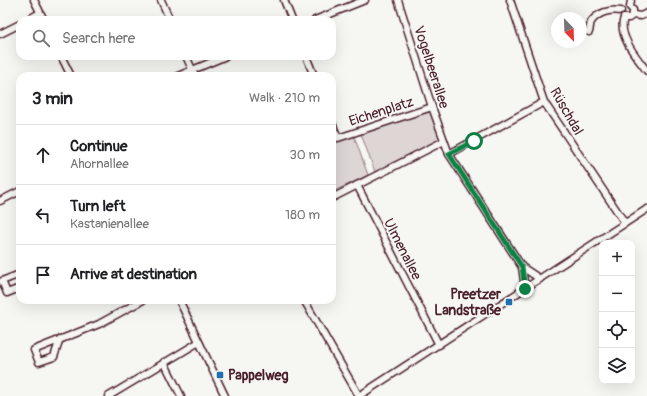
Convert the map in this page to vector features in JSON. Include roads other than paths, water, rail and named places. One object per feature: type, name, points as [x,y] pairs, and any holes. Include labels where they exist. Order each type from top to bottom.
[{"type":"street","points":[[34,0],[42,16]]},
{"type":"street","points":[[161,0],[168,16]]},
{"type":"street","points":[[284,0],[290,16]]},
{"type":"street","points":[[325,16],[364,0]]},
{"type":"street","name":"Vogelbeerallee","points":[[398,0],[432,107],[449,154],[522,267]]},
{"type":"street","name":"Rüschdal","points":[[510,0],[544,102],[625,223]]},
{"type":"street","points":[[631,0],[630,7],[633,10],[633,15]]},
{"type":"street","points":[[621,11],[625,7],[630,7]]},
{"type":"street","points":[[589,32],[590,23],[596,18],[614,9],[621,11]]},
{"type":"street","points":[[621,11],[624,18],[622,27],[629,47],[647,71]]},
{"type":"street","points":[[34,16],[40,12]]},
{"type":"street","points":[[624,18],[629,18],[633,15],[641,16],[647,13]]},
{"type":"street","points":[[0,34],[16,26]]},
{"type":"street","points":[[63,60],[69,72]]},
{"type":"street","points":[[188,60],[192,70]]},
{"type":"street","points":[[187,72],[216,60]]},
{"type":"street","points":[[308,60],[312,72]]},
{"type":"street","points":[[449,154],[544,102]]},
{"type":"street","name":"Eichenplatz","points":[[336,133],[338,138],[432,107]]},
{"type":"street","points":[[336,196],[444,140]]},
{"type":"street","name":"Ulmenallee","points":[[357,185],[439,345]]},
{"type":"street","points":[[0,201],[16,194]]},
{"type":"street","points":[[306,304],[359,396],[647,209]]},
{"type":"street","points":[[522,267],[540,279]]},
{"type":"street","points":[[522,267],[525,289]]},
{"type":"street","points":[[16,276],[2,281],[7,293],[16,290]]},
{"type":"street","points":[[60,339],[54,357],[39,362],[34,350],[60,339],[98,324],[136,304]]},
{"type":"street","points":[[181,304],[225,396]]},
{"type":"street","points":[[109,396],[199,342]]},
{"type":"street","points":[[164,362],[181,396]]},
{"type":"place","name":"Preetzer Landstraße","points":[[509,302]]},
{"type":"place","name":"Pappelweg","points":[[220,375]]}]
